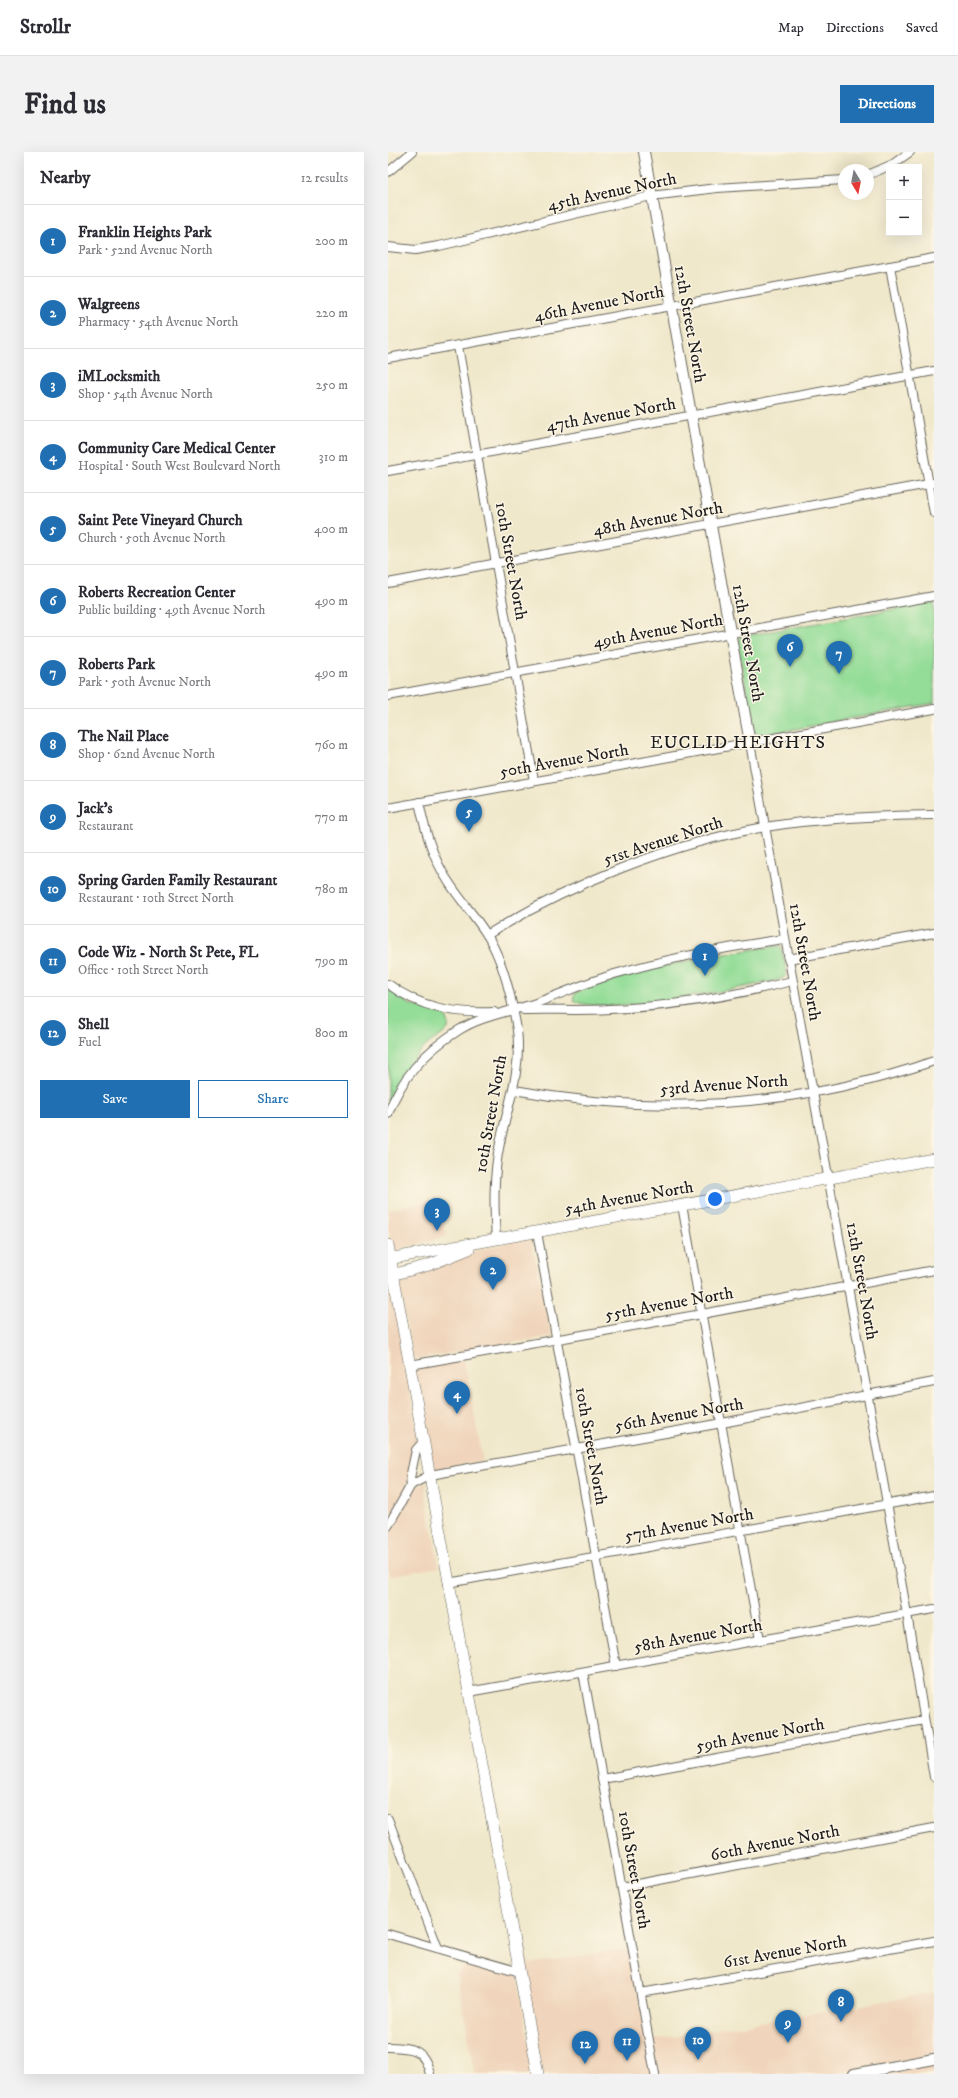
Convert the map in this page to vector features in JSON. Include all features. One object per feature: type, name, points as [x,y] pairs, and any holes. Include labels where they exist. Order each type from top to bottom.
[{"type":"main road","name":"54th Avenue North","points":[[389,1259],[934,1158]]},
{"type":"main road","name":"54th Avenue North","points":[[391,1275],[429,1265],[496,1239]]},
{"type":"main road","points":[[388,1245],[391,1275],[410,1365],[448,1583],[538,2074]]},
{"type":"street","points":[[388,172],[412,152]]},
{"type":"street","name":"12th Street North","points":[[644,152],[670,306],[731,633],[784,939],[907,1614],[934,1777]]},
{"type":"street","points":[[874,172],[893,164],[910,152]]},
{"type":"street","name":"45th Avenue North","points":[[388,247],[415,250],[439,246],[651,196],[717,188],[838,180]]},
{"type":"street","name":"46th Avenue North","points":[[388,358],[934,258]]},
{"type":"street","points":[[890,266],[909,376],[931,484],[934,513]]},
{"type":"street","name":"10th Street North","points":[[458,346],[534,781]]},
{"type":"street","name":"47th Avenue North","points":[[388,471],[934,372]]},
{"type":"street","name":"48th Avenue North","points":[[388,583],[931,484]]},
{"type":"street","name":"49th Avenue North","points":[[388,696],[934,596]]},
{"type":"street","name":"50th Avenue North","points":[[388,808],[934,709]]},
{"type":"street","name":"10th Street North","points":[[419,802],[426,833],[441,868],[468,911],[487,935],[507,985],[517,1031],[517,1061],[514,1090],[495,1168],[494,1196],[496,1239]]},
{"type":"street","name":"51st Avenue North","points":[[487,935],[521,914],[560,894],[681,847],[718,837],[765,827],[838,819],[934,815]]},
{"type":"street","points":[[788,959],[934,933]]},
{"type":"street","points":[[388,1114],[392,1103],[416,1066],[435,1046],[460,1029],[478,1020],[544,1000],[594,981],[644,966],[720,949],[784,939]]},
{"type":"street","points":[[388,984],[415,1001],[440,1009],[465,1012],[512,1010],[609,1010],[715,998],[792,982]]},
{"type":"street","name":"53rd Avenue North","points":[[514,1090],[579,1101],[665,1105],[746,1102],[812,1092],[886,1076],[934,1061]]},
{"type":"street","points":[[682,1205],[760,1640]]},
{"type":"street","name":"10th Street North","points":[[537,1232],[616,1666]]},
{"type":"street","name":"55th Avenue North","points":[[410,1365],[702,1314],[934,1270]]},
{"type":"street","name":"56th Avenue North","points":[[411,1485],[430,1475],[722,1423],[934,1382]]},
{"type":"street","points":[[388,1526],[411,1485],[410,1478],[416,1450],[423,1442]]},
{"type":"street","name":"57th Avenue North","points":[[448,1583],[934,1496]]},
{"type":"street","name":"58th Avenue North","points":[[468,1692],[934,1609]]},
{"type":"street","name":"10th Street North","points":[[583,1672],[655,2074]]},
{"type":"street","name":"59th Avenue North","points":[[602,1779],[924,1720]]},
{"type":"street","points":[[388,1819],[438,1948]]},
{"type":"street","name":"60th Avenue North","points":[[622,1887],[934,1828]]},
{"type":"street","points":[[388,1934],[520,1972]]},
{"type":"street","name":"61st Avenue North","points":[[641,1993],[934,1941]]},
{"type":"street","points":[[388,2047],[411,2048],[420,2053],[427,2062],[430,2074]]},
{"type":"street","points":[[854,2074],[934,2059]]},
{"type":"shaded area","points":[[437,1199],[447,1236],[393,1251],[388,1224],[388,1210]]},
{"type":"shaded area","points":[[530,1237],[552,1336],[413,1360],[398,1277],[430,1269],[479,1250]]},
{"type":"shaded area","points":[[388,1280],[390,1280],[419,1441],[407,1485],[388,1519]]},
{"type":"shaded area","points":[[464,1360],[483,1461],[433,1470],[414,1369]]},
{"type":"shaded area","points":[[427,1481],[425,1493],[439,1567],[388,1576],[388,1533],[413,1489]]},
{"type":"shaded area","points":[[522,1932],[528,1964],[629,1949],[652,2074],[542,2074],[516,1933]]},
{"type":"shaded area","points":[[467,1962],[517,1975],[534,2074],[475,2074],[457,1975]]},
{"type":"shaded area","points":[[934,1993],[934,2055],[831,2074],[659,2074],[653,2040]]},
{"type":"shaded area","points":[[934,2063],[934,2074],[877,2074]]},
{"type":"green space","points":[[934,602],[934,703],[763,735],[754,732],[738,646],[740,637]]},
{"type":"green space","points":[[781,946],[787,974],[782,979],[707,994],[641,1003],[588,1005],[573,1000],[575,993],[630,975],[702,958]]},
{"type":"green space","points":[[388,989],[409,1004],[446,1016],[449,1025],[443,1034],[427,1045],[415,1058],[388,1101]]},
{"type":"place","name":"Roberts Recreation Center","points":[[790,667]]},
{"type":"place","name":"Roberts Park","points":[[839,674]]},
{"type":"place","name":"Saint Pete Vineyard Church","points":[[469,832]]},
{"type":"place","name":"Franklin Heights Park","points":[[705,976]]},
{"type":"place","name":"iMLocksmith","points":[[437,1231]]},
{"type":"place","name":"Walgreens","points":[[493,1290]]},
{"type":"place","name":"Community Care Medical Center","points":[[457,1414]]},
{"type":"place","name":"The Nail Place","points":[[841,2022]]},
{"type":"place","name":"Jack's","points":[[788,2043]]},
{"type":"place","name":"Spring Garden Family Restaurant","points":[[698,2060]]},
{"type":"place","name":"Code Wiz - North St Pete, FL","points":[[627,2061]]},
{"type":"place","name":"Shell","points":[[585,2064]]},
{"type":"district","name":"EUCLID HEIGHTS","points":[[738,743]]}]
